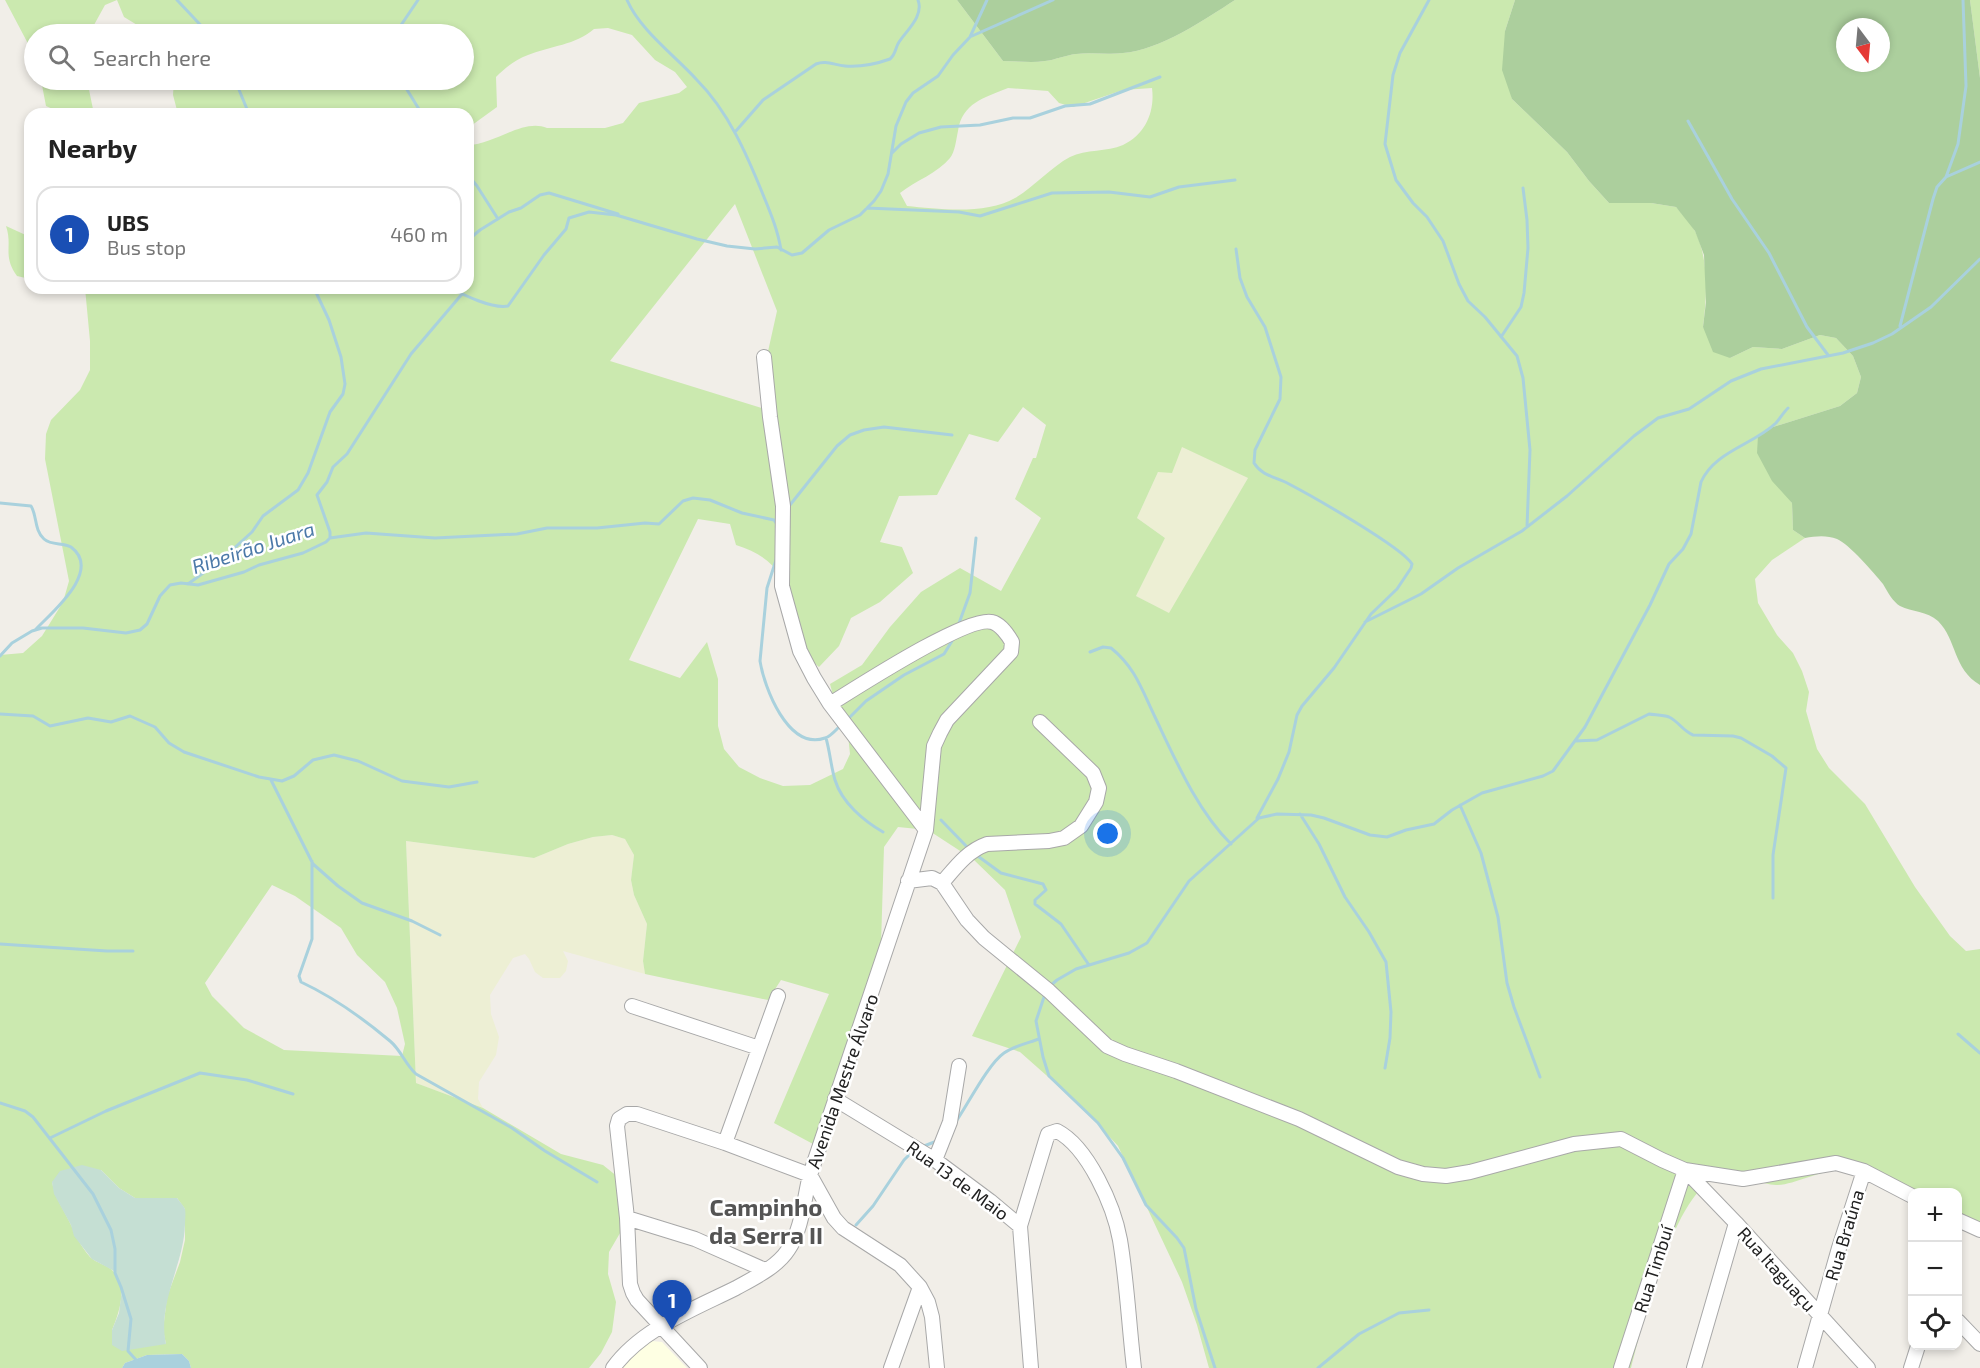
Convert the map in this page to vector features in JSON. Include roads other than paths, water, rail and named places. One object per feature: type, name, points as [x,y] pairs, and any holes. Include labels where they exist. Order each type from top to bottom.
[{"type":"street","points":[[764,357],[783,506],[783,596],[800,651],[813,678],[830,704],[926,830]]},
{"type":"street","name":"Avenida Mestre Álvaro","points":[[613,1368],[627,1352],[765,1270],[780,1260],[789,1249],[797,1228],[810,1175],[926,830],[934,746],[947,720],[1011,652],[1012,642],[1009,636],[992,621],[962,629],[830,704]]},
{"type":"street","points":[[942,883],[963,858],[978,847],[987,844],[1049,841],[1064,838],[1081,826],[1096,802],[1099,788],[1093,773],[1040,722]]},
{"type":"street","points":[[908,881],[932,878],[942,883],[967,920],[976,929],[1114,1050],[1176,1071],[1299,1119],[1398,1167],[1446,1176],[1470,1172],[1574,1144],[1621,1139],[1662,1161],[1685,1170],[1743,1179],[1836,1163],[1864,1171],[1908,1194]]},
{"type":"street","points":[[725,1143],[778,996]]},
{"type":"street","points":[[632,1006],[759,1048]]},
{"type":"street","points":[[935,1160],[950,1122],[959,1066]]},
{"type":"street","name":"Rua 13 de Maio","points":[[835,1099],[935,1160],[1020,1226],[1030,1368]]},
{"type":"street","points":[[700,1368],[637,1300],[630,1284],[627,1218],[617,1126],[619,1119],[627,1114],[637,1114],[725,1143],[810,1175],[834,1218],[843,1228],[900,1265],[920,1287],[932,1317],[937,1368]]},
{"type":"street","points":[[1020,1226],[1048,1134],[1057,1131],[1064,1135],[1088,1163],[1101,1187],[1120,1238],[1134,1368]]},
{"type":"street","name":"Rua Itaguaçu","points":[[1685,1170],[1868,1368]]},
{"type":"street","name":"Rua Timbuí","points":[[1621,1368],[1685,1170]]},
{"type":"street","name":"Rua Braúna","points":[[1805,1368],[1839,1248],[1864,1171]]},
{"type":"street","points":[[627,1218],[706,1243],[765,1270]]},
{"type":"street","points":[[1962,1222],[1980,1230]]},
{"type":"street","points":[[1694,1368],[1736,1223]]},
{"type":"street","points":[[891,1368],[920,1287]]},
{"type":"street","points":[[1962,1325],[1980,1344]]},
{"type":"street","points":[[1911,1368],[1917,1350]]},
{"type":"water","points":[[182,1354],[189,1361],[191,1368],[122,1368],[125,1363],[147,1355]]},
{"type":"waterway","points":[[177,0],[200,24]]},
{"type":"waterway","points":[[402,24],[418,0]]},
{"type":"waterway","points":[[627,0],[640,22],[708,92],[728,120],[758,181],[774,223],[781,250]]},
{"type":"waterway","points":[[735,132],[763,100],[816,64],[856,66],[890,59],[917,17],[918,0]]},
{"type":"waterway","name":"Ribeirão Juara","points":[[462,294],[486,303],[508,306],[544,255],[566,229],[569,218],[589,212],[616,215],[727,246],[755,249],[777,247],[792,255],[802,253],[829,230],[860,215],[874,201],[888,174],[896,126],[906,102],[913,93],[938,76],[970,37],[987,0]]},
{"type":"waterway","points":[[972,36],[1053,0]]},
{"type":"waterway","points":[[1429,0],[1400,53],[1393,75],[1385,144],[1396,180],[1427,217],[1443,241],[1468,301],[1485,317],[1517,356],[1523,378],[1530,450],[1527,527]]},
{"type":"waterway","points":[[1900,326],[1933,199],[1937,187],[1946,177],[1958,144],[1966,86],[1963,0]]},
{"type":"waterway","points":[[892,153],[901,144],[919,133],[941,127],[980,125],[1013,118],[1030,118],[1065,106],[1090,104],[1160,77]]},
{"type":"waterway","points":[[239,90],[247,108]]},
{"type":"waterway","points":[[407,90],[418,108]]},
{"type":"waterway","points":[[1688,121],[1732,199],[1769,253],[1807,327],[1828,355]]},
{"type":"waterway","points":[[1946,177],[1980,162]]},
{"type":"waterway","points":[[867,208],[959,212],[980,216],[1052,193],[1109,192],[1150,197],[1179,187],[1235,180]]},
{"type":"waterway","points":[[474,182],[498,219]]},
{"type":"waterway","points":[[1501,337],[1521,307],[1524,293],[1528,248],[1523,188]]},
{"type":"waterway","name":"Ribeirão Juara","points":[[474,235],[509,212],[521,208],[540,195],[549,193],[618,214]]},
{"type":"waterway","points":[[1236,249],[1240,278],[1247,297],[1265,327],[1281,377],[1280,399],[1255,450],[1254,463],[1265,474],[1300,490],[1374,534],[1405,556],[1412,564],[1397,589],[1371,614],[1334,668],[1302,706],[1297,715],[1289,752],[1278,779],[1257,818]]},
{"type":"waterway","points":[[1365,622],[1421,594],[1458,568],[1522,531],[1567,496],[1634,436],[1658,418],[1689,409],[1731,381],[1761,369],[1843,353],[1892,334],[1931,307],[1980,259]]},
{"type":"waterway","points":[[188,584],[221,560],[252,532],[263,516],[298,490],[308,473],[330,412],[343,394],[345,384],[341,357],[329,320],[317,294]]},
{"type":"waterway","name":"Ribeirão Juara","points":[[330,538],[317,495],[327,482],[333,467],[347,454],[411,354],[462,294]]},
{"type":"waterway","points":[[1050,986],[1076,969],[1129,953],[1147,943],[1189,881],[1259,818],[1277,814],[1311,815],[1370,835],[1387,837],[1434,824],[1452,810],[1482,793],[1543,776],[1553,771],[1585,727],[1650,605],[1669,564],[1683,549],[1691,534],[1701,482],[1707,471],[1725,456],[1767,431],[1788,408]]},
{"type":"waterway","points":[[790,505],[837,446],[850,435],[884,427],[952,435]]},
{"type":"waterway","points":[[330,538],[366,533],[435,538],[517,534],[547,528],[659,524],[683,501],[693,498],[710,500],[742,513],[774,520],[777,524]]},
{"type":"waterway","points":[[0,503],[31,506],[44,539],[71,547],[79,557],[81,568],[71,591],[35,630]]},
{"type":"waterway","name":"Ribeirão Juara","points":[[0,656],[12,643],[42,628],[83,628],[126,633],[140,630],[147,624],[160,596],[170,585],[181,583],[198,585],[244,572],[259,565],[303,553],[330,538]]},
{"type":"waterway","points":[[958,626],[970,593],[976,538]]},
{"type":"waterway","points":[[776,560],[767,588],[760,661],[767,686],[780,714],[800,735],[812,739],[825,738],[839,727]]},
{"type":"waterway","points":[[848,719],[866,701],[904,675],[944,654],[952,641]]},
{"type":"waterway","points":[[1090,652],[1103,647],[1111,648],[1132,671],[1188,784],[1208,816],[1231,844]]},
{"type":"waterway","points":[[0,714],[33,716],[50,726],[88,718],[111,722],[130,716],[155,727],[169,743],[184,752],[259,777],[282,781],[294,776],[313,760],[334,755],[358,761],[402,781],[449,787],[477,782]]},
{"type":"waterway","points":[[1575,741],[1597,740],[1649,714],[1669,717],[1693,735],[1741,738],[1772,756],[1786,768],[1773,855],[1773,898]]},
{"type":"waterway","points":[[826,738],[838,788],[848,804],[861,817],[883,832]]},
{"type":"waterway","points":[[271,780],[313,864],[362,903],[412,921],[440,935]]},
{"type":"waterway","points":[[1460,805],[1481,853],[1498,917],[1507,983],[1540,1077]]},
{"type":"waterway","points":[[1300,814],[1319,844],[1345,897],[1386,962],[1391,1012],[1385,1068]]},
{"type":"waterway","points":[[941,820],[970,850]]},
{"type":"waterway","points":[[975,854],[1001,873],[1043,884],[1046,890],[1035,900],[1035,904],[1061,924],[1089,965]]},
{"type":"waterway","points":[[312,861],[312,939],[299,976],[301,982],[336,1001],[380,1033],[394,1045],[416,1074],[512,1128],[597,1182]]},
{"type":"waterway","points":[[0,944],[133,951]]},
{"type":"waterway","points":[[1045,994],[1036,1021],[1049,1076],[1098,1123],[1123,1158],[1146,1205],[1184,1248],[1196,1309],[1215,1368]]},
{"type":"waterway","points":[[1958,1034],[1980,1053]]},
{"type":"waterway","points":[[955,1123],[998,1058],[1012,1048],[1039,1039]]},
{"type":"waterway","points":[[50,1138],[106,1111],[200,1073],[247,1080],[293,1094]]},
{"type":"waterway","points":[[0,1103],[25,1111],[33,1117],[93,1194],[111,1230],[115,1249],[115,1273],[131,1319],[128,1351],[137,1361]]},
{"type":"waterway","points":[[924,1146],[937,1141]]},
{"type":"waterway","points":[[856,1225],[873,1206],[910,1154]]},
{"type":"waterway","points":[[1318,1368],[1359,1334],[1399,1313],[1429,1310]]},
{"type":"place","name":"UBS","points":[[672,1330]]},
{"type":"district","name":"Campinho da Serra II","points":[[766,1220]]}]
